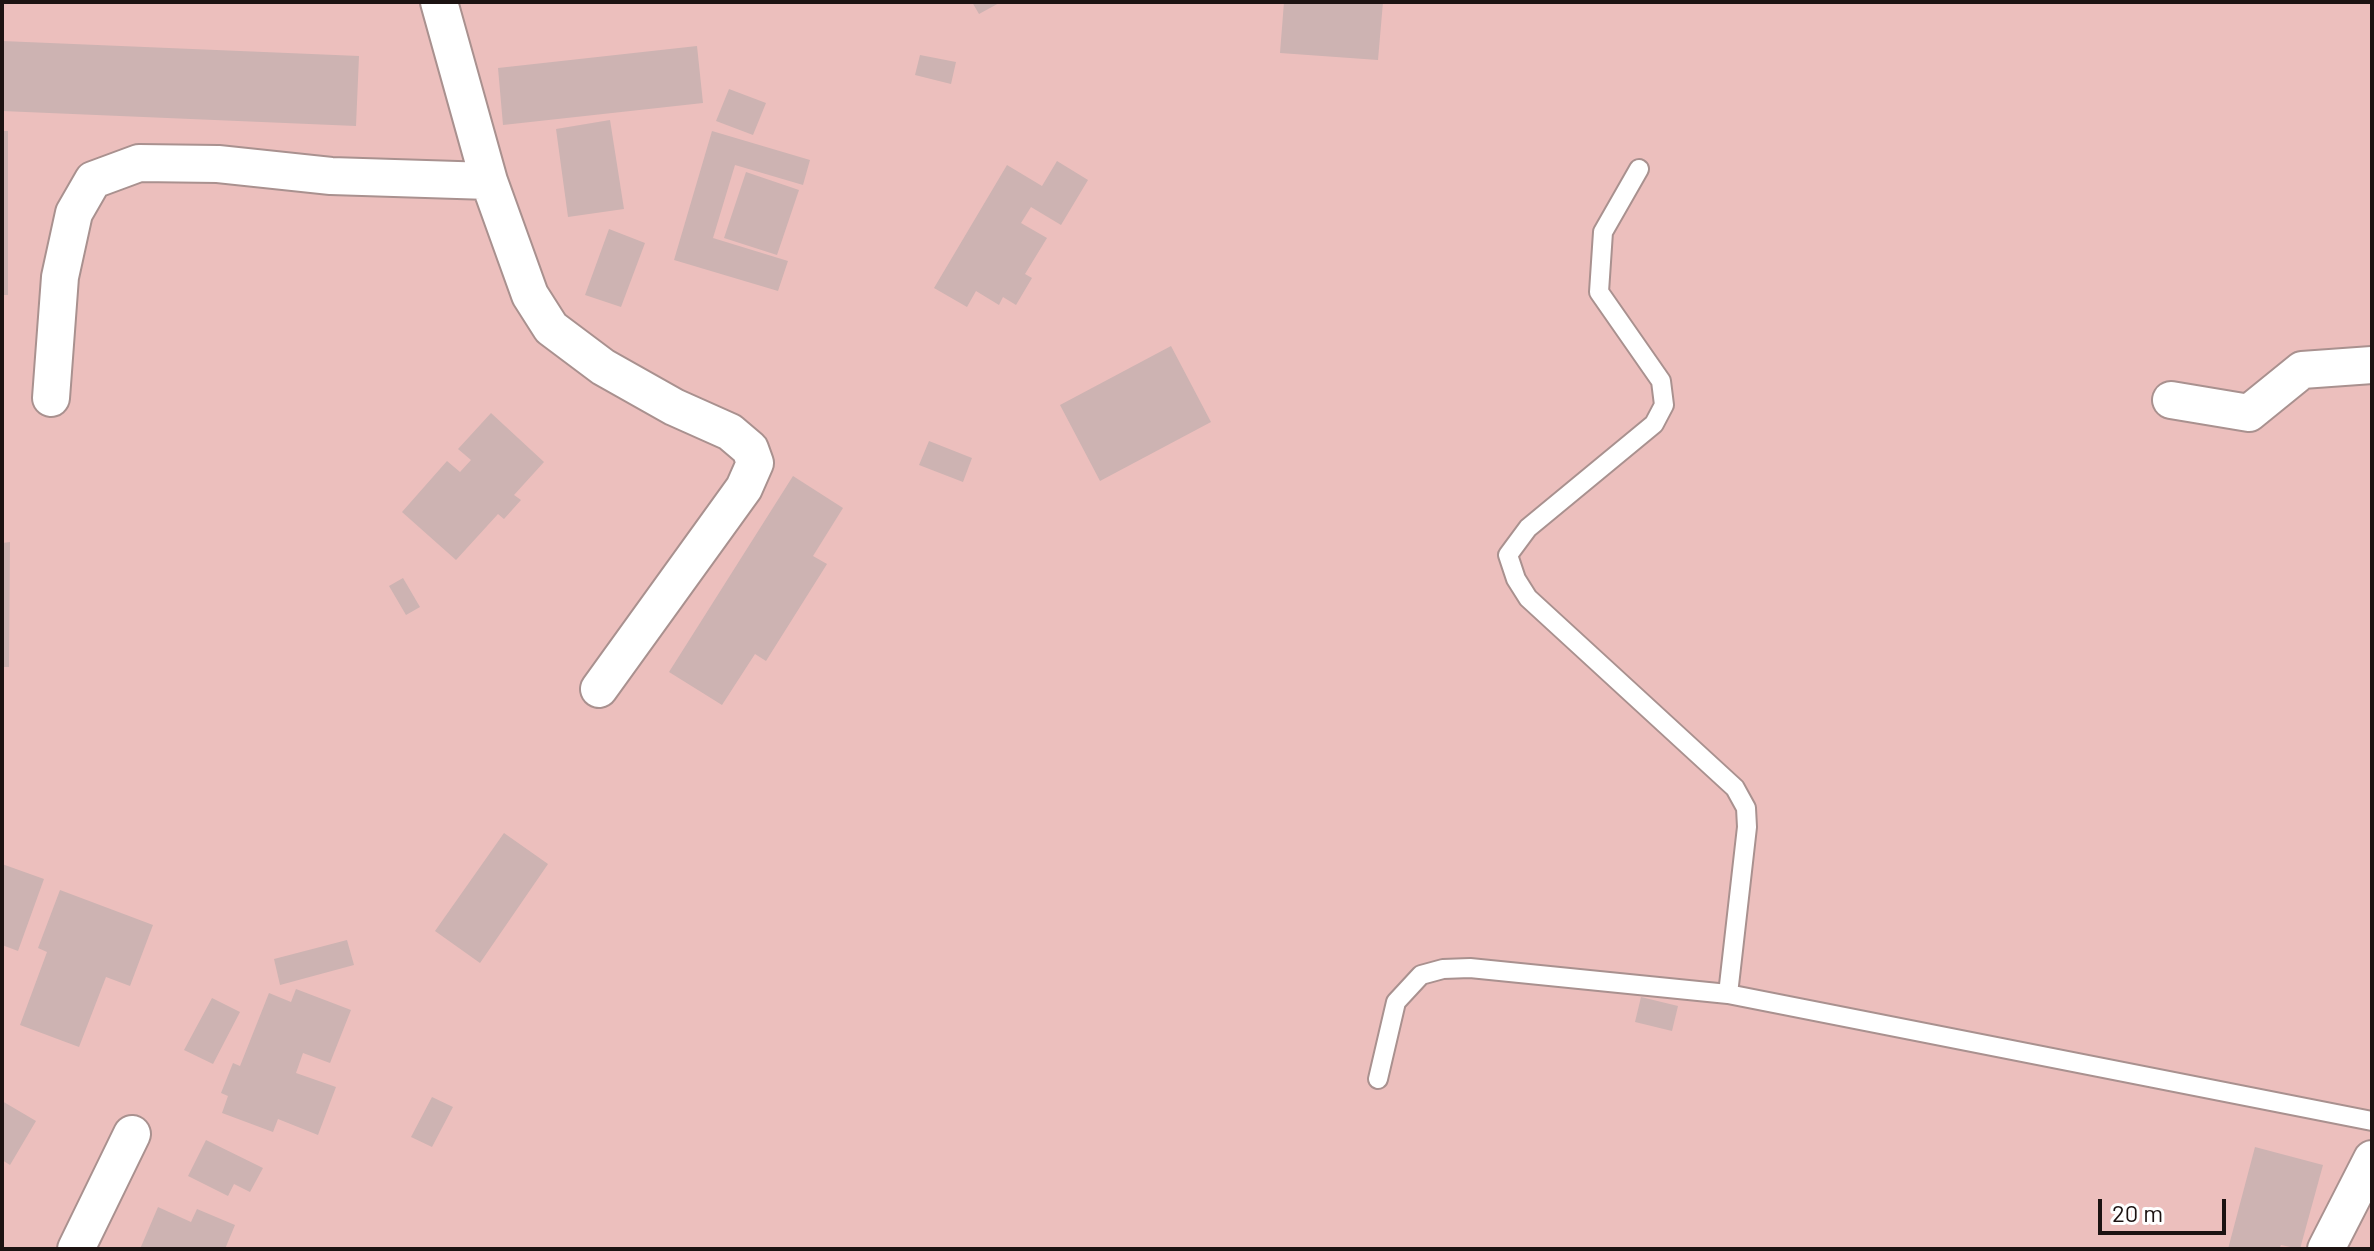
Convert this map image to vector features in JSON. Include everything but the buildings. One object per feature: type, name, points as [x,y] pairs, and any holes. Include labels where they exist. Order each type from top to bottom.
[{"type":"street","points":[[439,2],[489,181],[530,295],[551,328],[603,367],[674,407],[730,432],[750,449],[755,463],[744,488],[599,689]]},
{"type":"street","points":[[51,398],[60,277],[74,213],[93,180],[139,163],[218,164],[331,176],[489,181]]},
{"type":"street","points":[[2171,400],[2249,413],[2302,370],[2372,365]]},
{"type":"street","points":[[76,1249],[132,1134]]},
{"type":"street","points":[[2326,1249],[2372,1159]]},
{"type":"lane","points":[[1639,169],[1603,232],[1599,292],[1661,381],[1664,405],[1654,424],[1528,528],[1508,555],[1516,579],[1528,598],[1735,788],[1746,808],[1747,827],[1728,994]]},
{"type":"lane","points":[[1378,1079],[1396,1002],[1421,975],[1443,969],[1470,968],[1728,994],[2372,1121]]},
{"type":"shaded area","points":[[2,2],[2372,2],[2372,1249],[2,1249]]}]
